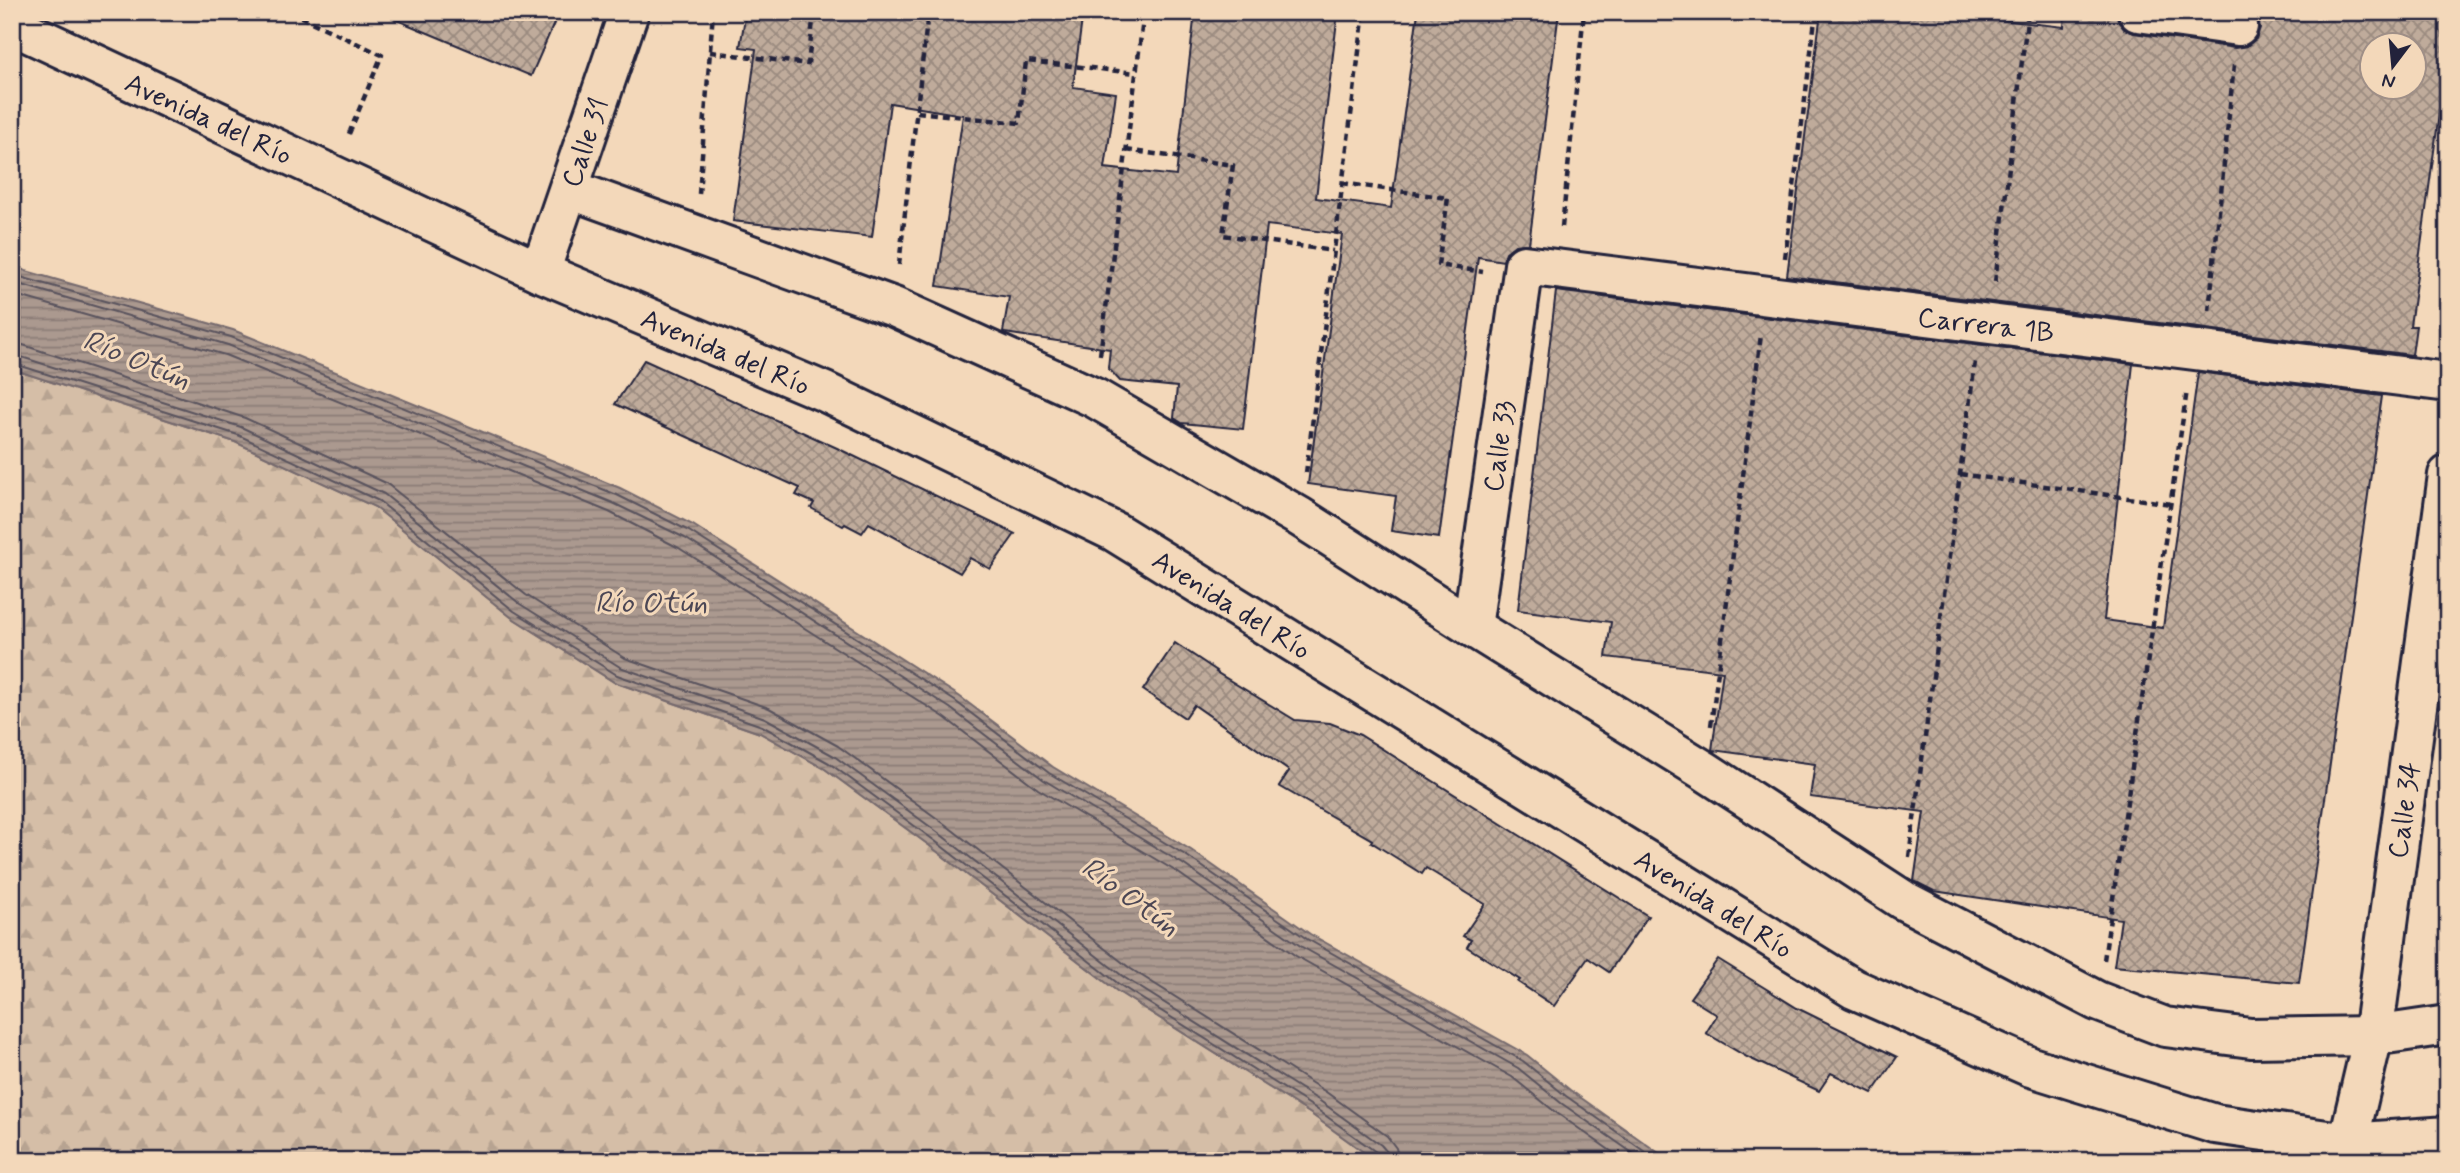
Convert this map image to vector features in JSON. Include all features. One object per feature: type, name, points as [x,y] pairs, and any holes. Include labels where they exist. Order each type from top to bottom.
[{"type":"street","name":"Calle 31","points":[[540,272],[629,12]]},
{"type":"street","points":[[2138,12],[2238,26]]},
{"type":"street","name":"Avenida del Río","points":[[12,25],[540,272],[825,392],[1115,532],[1854,989],[2031,1067],[2215,1124],[2348,1143],[2448,1136]]},
{"type":"street","points":[[569,189],[894,307],[1095,398],[1300,517],[1705,771],[1903,900],[2097,1001],[2165,1027],[2252,1038],[2373,1036],[2448,1025]]},
{"type":"street","name":"Carrera 1B","points":[[1535,270],[1773,297],[2448,382]]},
{"type":"street","name":"Calle 33","points":[[1472,627],[1535,270]]},
{"type":"street","name":"Calle 34","points":[[2348,1143],[2373,1036],[2448,475]]},
{"type":"path","points":[[290,12],[382,55],[332,176]]},
{"type":"path","points":[[696,233],[713,12]]},
{"type":"path","points":[[710,52],[808,64],[814,12]]},
{"type":"path","points":[[894,307],[928,12]]},
{"type":"path","points":[[1095,398],[1144,12]]},
{"type":"path","points":[[1300,517],[1364,12]]},
{"type":"path","points":[[1342,183],[1448,198],[1438,265],[1535,270],[1584,12]]},
{"type":"path","points":[[1705,771],[1816,12]]},
{"type":"path","points":[[1903,900],[1960,474],[1985,324],[2028,12]]},
{"type":"path","points":[[2097,1001],[2171,504],[2199,352],[2238,26]]},
{"type":"path","points":[[917,112],[1019,123],[1026,61],[1136,73]]},
{"type":"path","points":[[1126,150],[1233,165],[1223,235],[1334,251]]},
{"type":"path","points":[[1960,474],[2171,504]]},
{"type":"green space","points":[[12,369],[235,442],[375,507],[511,617],[614,682],[760,733],[825,769],[930,846],[1117,991],[1311,1114],[1376,1161],[12,1161]]},
{"type":"water","name":"Río Otún","points":[[12,265],[233,330],[620,488],[693,525],[959,696],[1053,767],[1191,850],[1310,934],[1527,1055],[1570,1090],[1670,1161],[1376,1161],[1311,1114],[1117,991],[930,846],[825,769],[760,733],[614,682],[511,617],[375,507],[235,442],[12,369]]},
{"type":"building","points":[[378,12],[559,12],[531,76]]},
{"type":"building","points":[[746,12],[1083,12],[1073,87],[1116,93],[1105,168],[1176,176],[1195,12],[1338,12],[1316,198],[1391,208],[1418,12],[1559,12],[1529,244],[1515,245],[1506,252],[1503,261],[1478,257],[1439,538],[1391,531],[1396,496],[1308,484],[1342,234],[1267,225],[1243,429],[1182,423],[1174,418],[1177,387],[1120,381],[1108,368],[1110,349],[1005,333],[1009,297],[937,286],[963,115],[890,103],[872,237],[733,221],[756,49],[740,47]]},
{"type":"building","points":[[1821,12],[1928,12],[2064,27],[2065,12],[2117,12],[2118,21],[2124,29],[2134,33],[2235,48],[2247,46],[2256,39],[2260,28],[2254,12],[2448,12],[2448,49],[2410,326],[2416,326],[2412,355],[1787,276]]},
{"type":"building","points":[[1556,291],[2133,364],[2104,620],[2163,628],[2198,372],[2382,396],[2299,983],[2114,966],[2121,919],[1934,891],[1914,881],[1924,812],[1810,797],[1815,764],[1712,750],[1723,671],[1606,657],[1611,622],[1518,610]]},
{"type":"building","points":[[644,360],[837,448],[1015,534],[990,569],[970,558],[960,573],[869,523],[862,533],[845,524],[843,526],[811,508],[814,503],[796,495],[800,488],[615,404]]},
{"type":"building","points":[[1175,643],[1216,672],[1295,720],[1330,723],[1360,735],[1648,916],[1609,972],[1588,958],[1554,1006],[1518,982],[1520,980],[1467,947],[1471,940],[1463,936],[1485,904],[1426,868],[1422,874],[1371,842],[1372,840],[1279,786],[1289,771],[1194,705],[1185,718],[1143,690]]},
{"type":"building","points":[[1718,959],[1797,1008],[1897,1057],[1872,1093],[1831,1073],[1819,1091],[1747,1057],[1706,1033],[1717,1015],[1690,998]]}]
